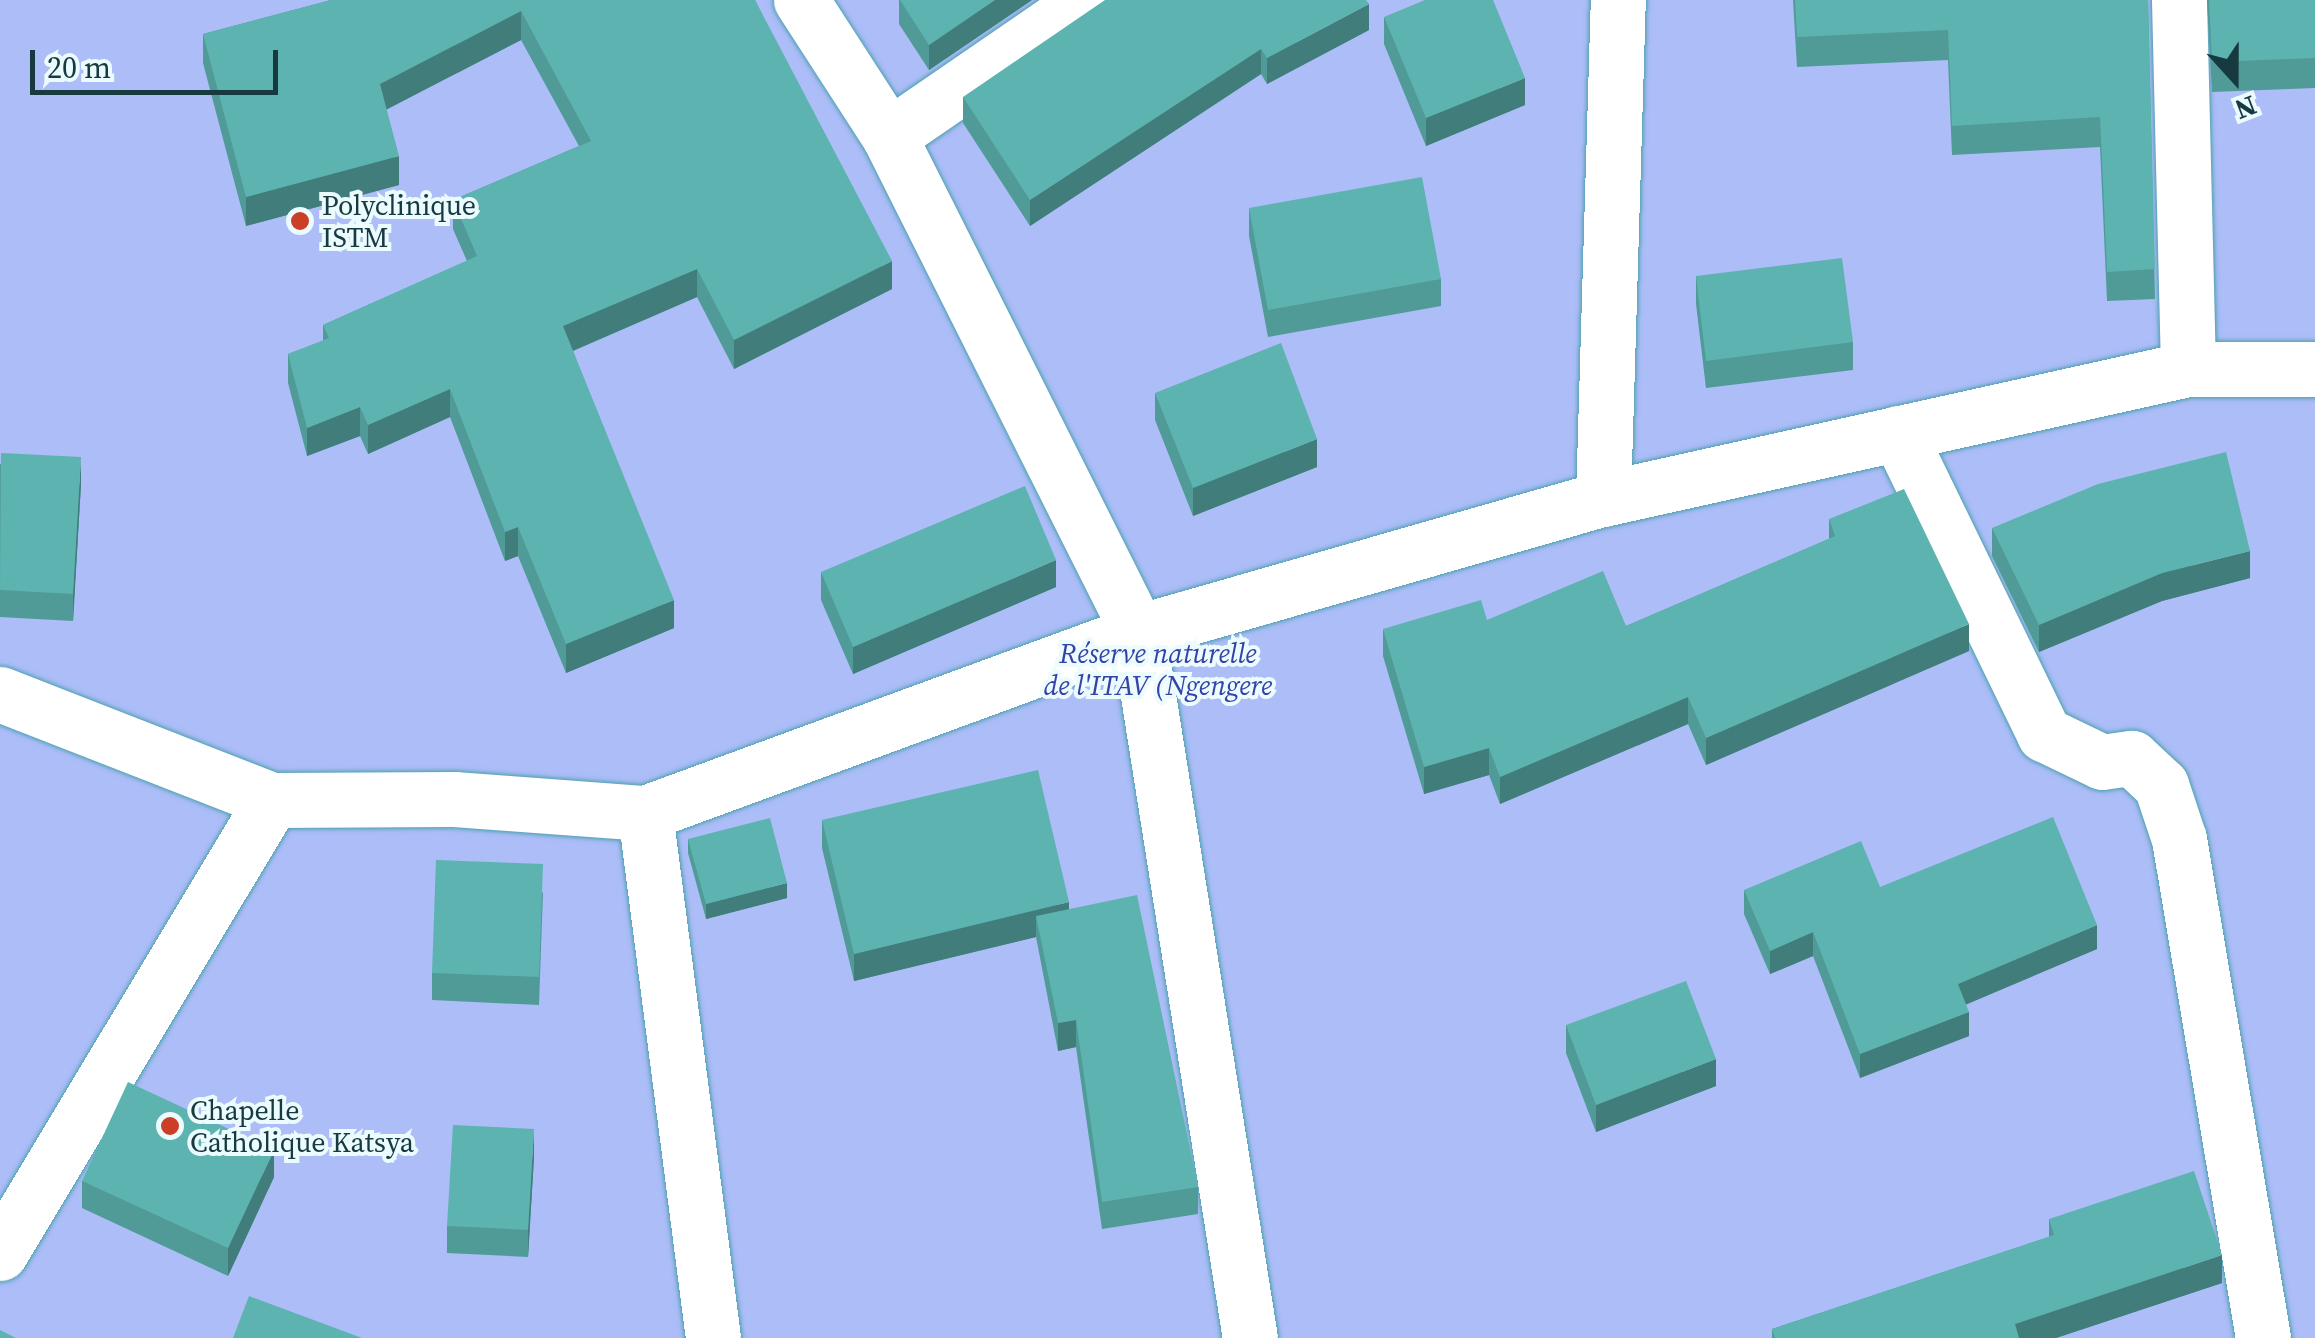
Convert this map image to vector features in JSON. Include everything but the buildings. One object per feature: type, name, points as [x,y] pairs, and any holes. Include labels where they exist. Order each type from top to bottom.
[{"type":"street","points":[[801,0],[889,136],[1138,632],[1250,1338]]},
{"type":"street","points":[[889,136],[1087,0]]},
{"type":"street","points":[[1604,499],[1618,0]]},
{"type":"street","points":[[2179,0],[2188,369]]},
{"type":"street","points":[[0,694],[272,800],[454,799],[644,813],[1138,632],[1604,499],[2188,369],[2315,369]]},
{"type":"street","points":[[1898,433],[2044,734],[2102,762],[2132,758],[2161,784],[2179,839],[2263,1338]]},
{"type":"street","points":[[0,1253],[272,800]]},
{"type":"street","points":[[644,813],[713,1338]]},
{"type":"green space","name":"Réserve naturelle de l'ITAV (Ngengere","points":[[0,0],[2315,0],[2315,1338],[0,1338]]},
{"type":"place","name":"Polyclinique ISTM","points":[[300,221]]},
{"type":"place","name":"Chapelle Catholique Katsya","points":[[170,1126]]}]
